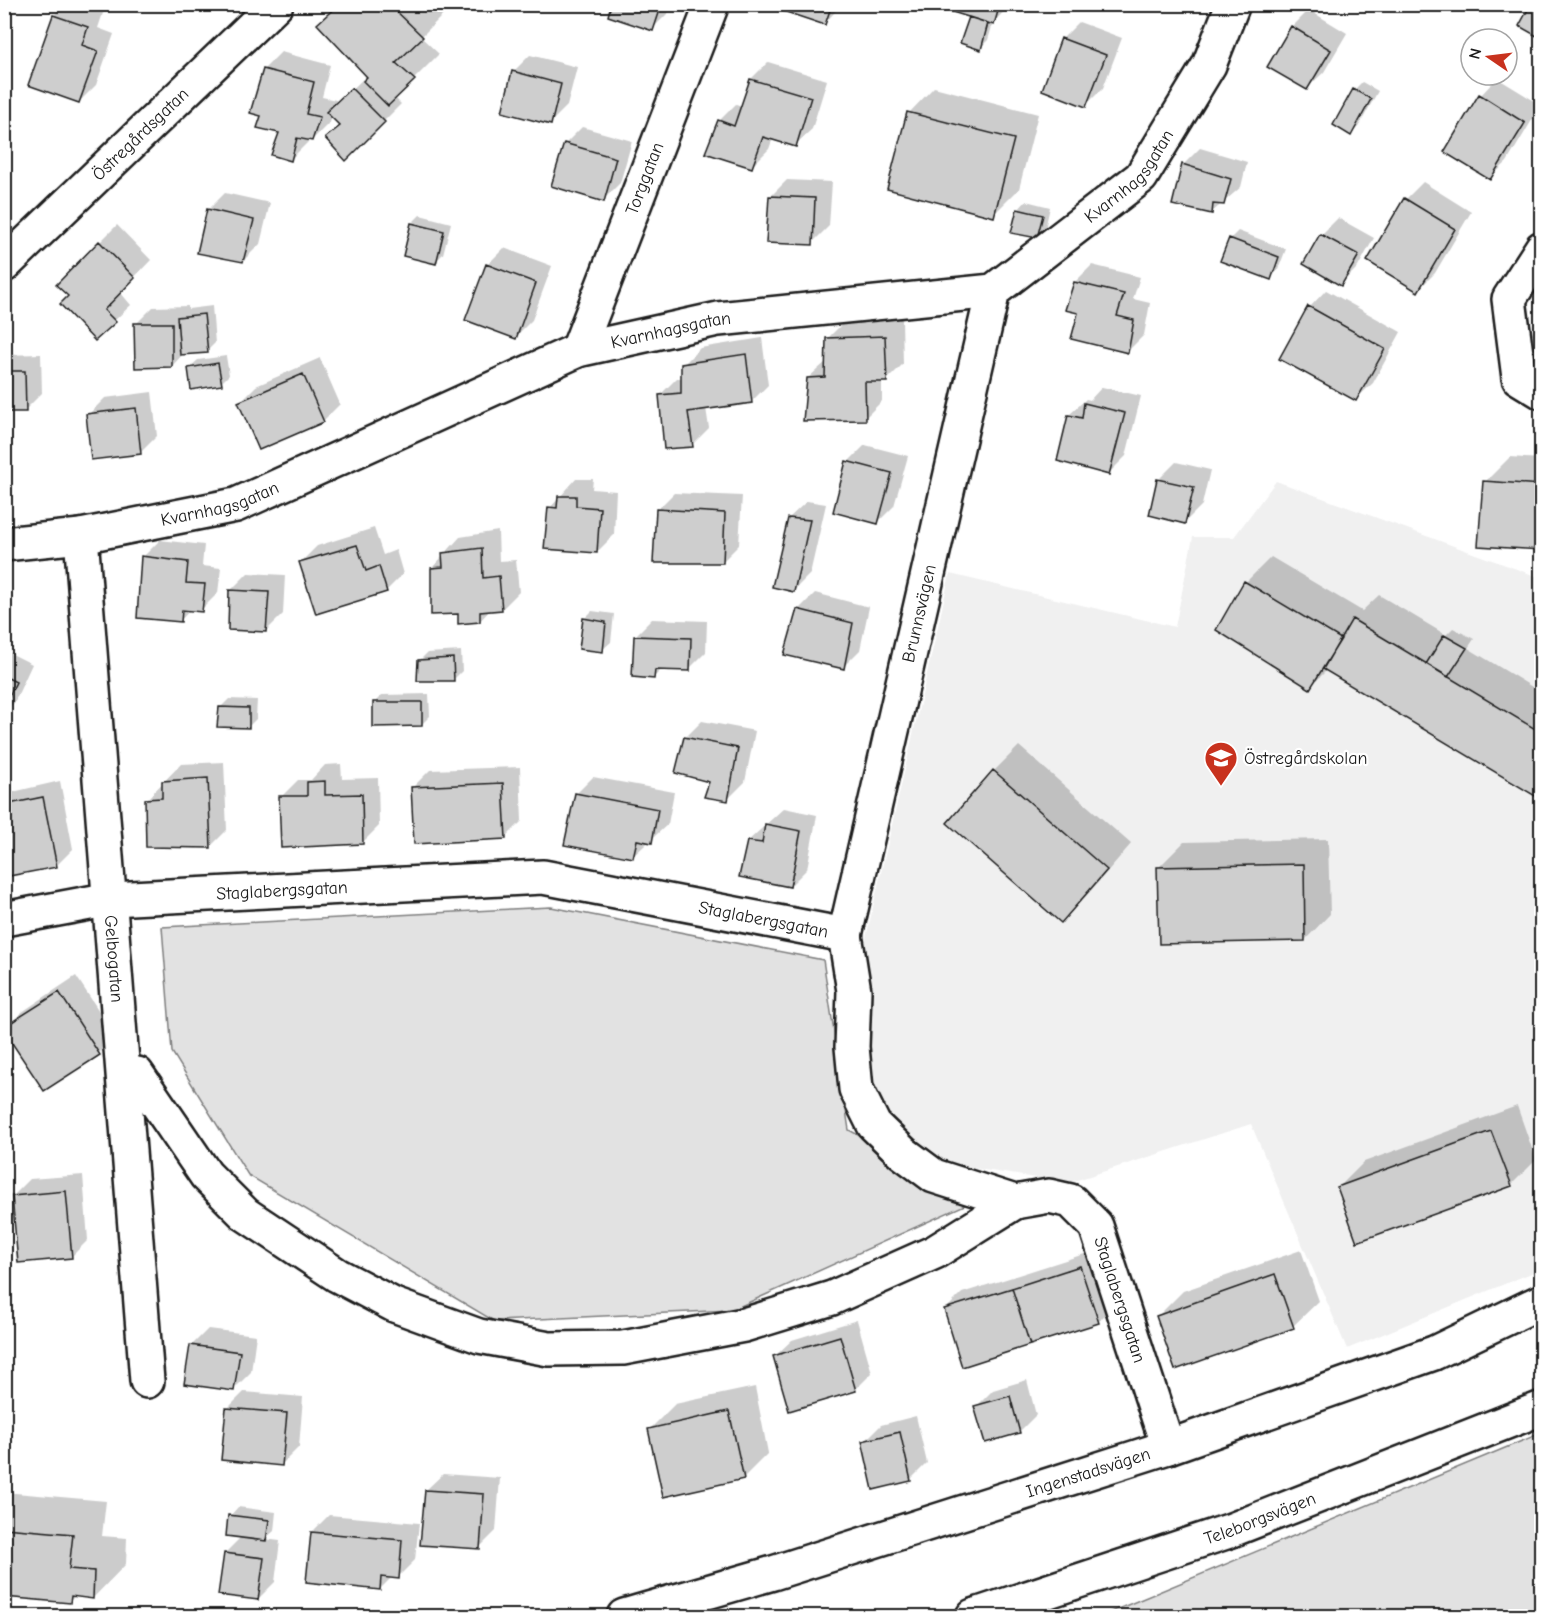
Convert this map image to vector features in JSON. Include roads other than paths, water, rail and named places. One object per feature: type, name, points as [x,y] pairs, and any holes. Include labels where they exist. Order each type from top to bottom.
[{"type":"street","name":"Östregårdsgatan","points":[[4,265],[276,4]]},
{"type":"street","name":"Torggatan","points":[[578,350],[712,4]]},
{"type":"street","name":"Kvarnhagsgatan","points":[[4,544],[81,536],[236,506],[578,350],[718,319],[993,291],[1141,177],[1209,65],[1233,4]]},
{"type":"street","points":[[1542,248],[1509,299],[1519,378],[1542,392]]},
{"type":"street","name":"Brunnsvägen","points":[[845,935],[993,291]]},
{"type":"street","name":"Gelbogatan","points":[[81,536],[125,1073],[147,1381]]},
{"type":"street","name":"Staglabergsgatan","points":[[4,919],[111,899],[543,877],[845,935],[854,991],[852,1047],[856,1089],[874,1125],[903,1153],[934,1176],[1015,1202],[1049,1196],[1071,1201],[1084,1212],[1096,1226],[1168,1447]]},
{"type":"street","points":[[125,1073],[136,1074],[206,1175],[245,1214],[337,1275],[394,1305],[479,1336],[549,1349],[623,1348],[744,1325],[832,1298],[935,1252],[1015,1202]]},
{"type":"street","name":"Ingenstadsvägen","points":[[624,1617],[773,1573],[1168,1447],[1434,1353],[1542,1300]]},
{"type":"street","name":"Teleborgsvägen","points":[[974,1617],[1229,1531],[1541,1409]]},
{"type":"place","name":"Östregårdskolan","points":[[1221,787]]}]
